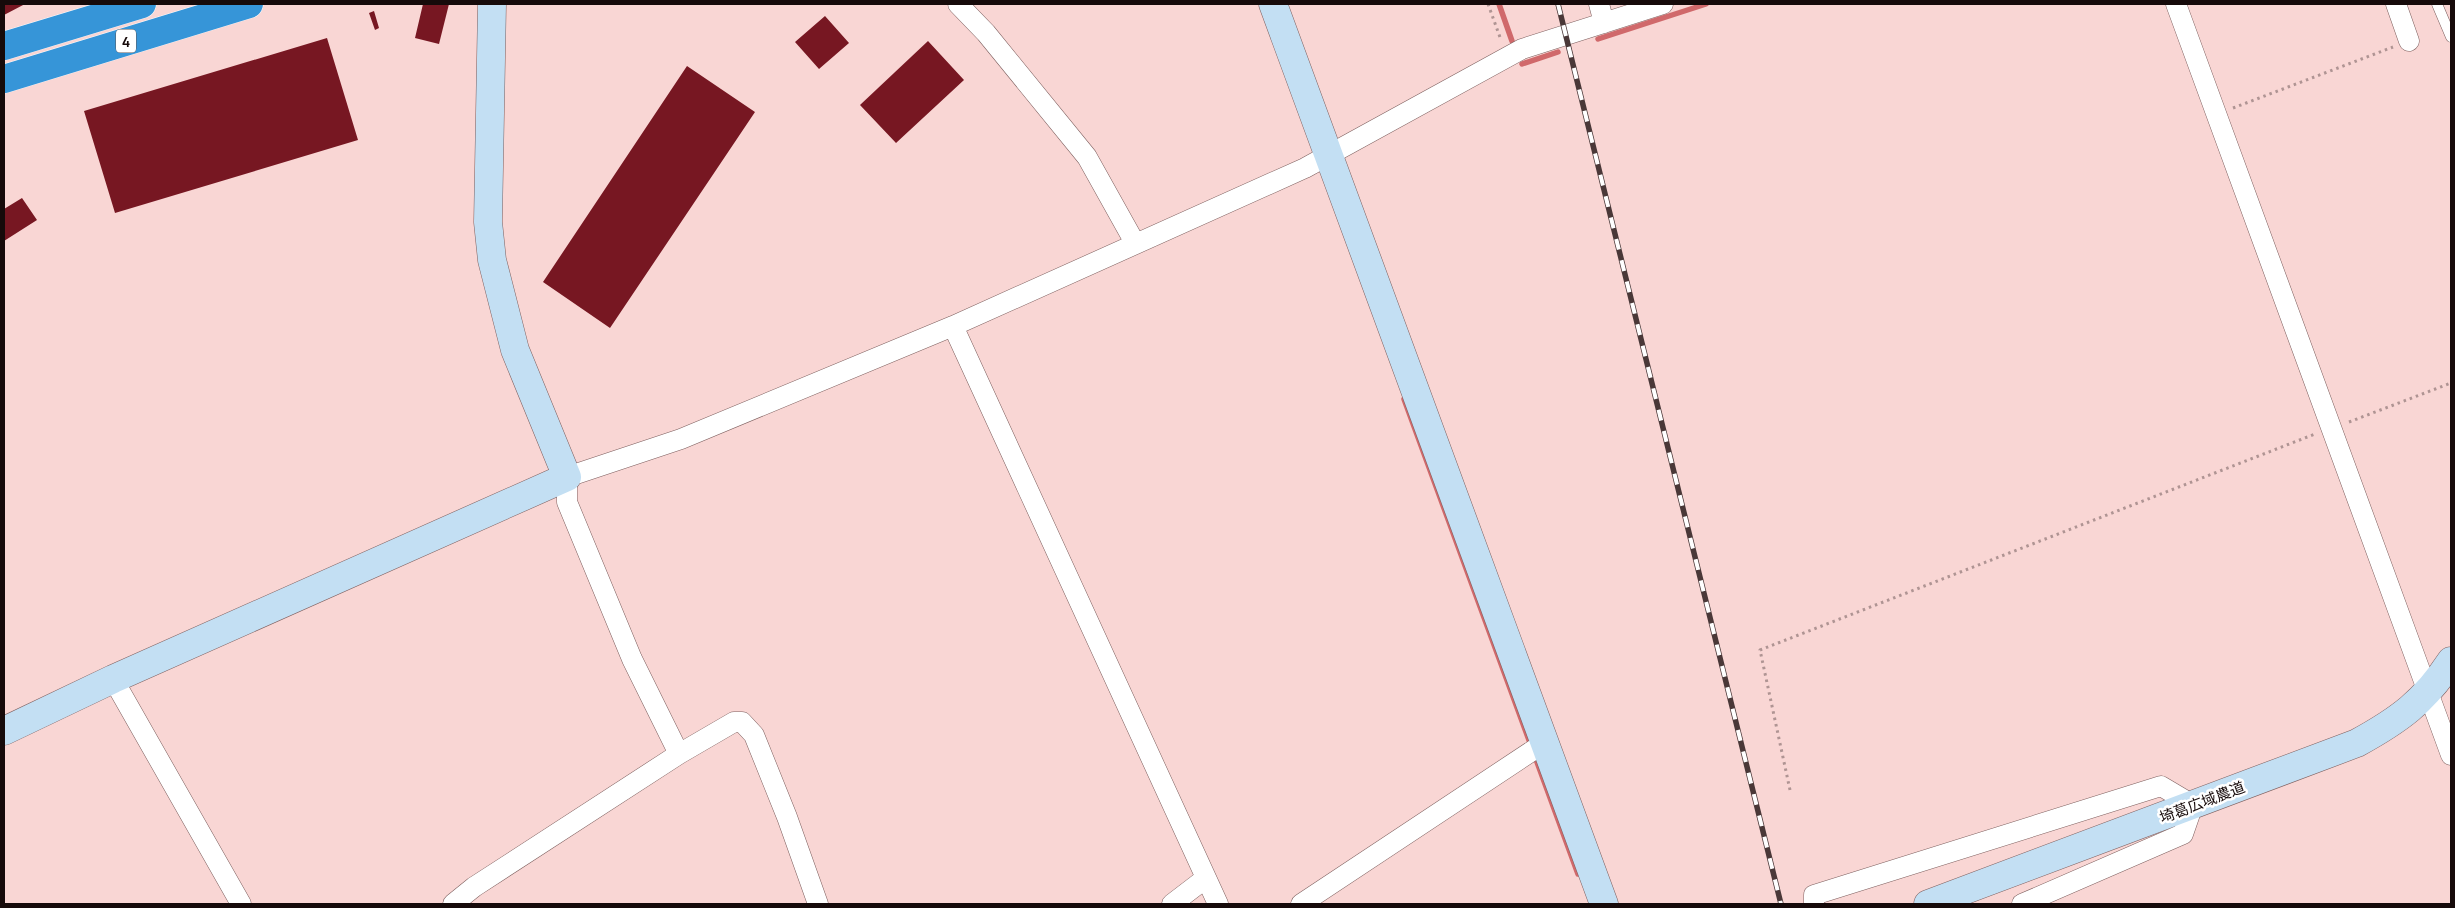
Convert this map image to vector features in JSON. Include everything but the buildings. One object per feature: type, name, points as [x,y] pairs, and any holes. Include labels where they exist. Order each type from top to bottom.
[{"type":"highway","name":"4","points":[[4,79],[249,4]]},
{"type":"highway","name":"4","points":[[4,46],[126,6]]},
{"type":"street","points":[[492,4],[488,222],[492,260],[515,350],[567,477],[567,502],[632,659],[679,754]]},
{"type":"street","points":[[958,4],[1029,83],[1087,157],[1135,244]]},
{"type":"street","points":[[1273,4],[1604,904]]},
{"type":"street","points":[[1599,4],[1604,23]]},
{"type":"street","points":[[4,730],[113,679],[567,477],[681,439],[953,326],[1305,168],[1522,49],[1663,4]]},
{"type":"street","points":[[2176,4],[2331,428],[2439,706],[2451,755]]},
{"type":"street","points":[[2396,4],[2409,41]]},
{"type":"street","points":[[953,326],[1218,904]]},
{"type":"street","name":"埼葛広域農道","points":[[1928,904],[2356,743],[2385,727],[2414,707],[2439,706],[2451,661]]},
{"type":"street","points":[[113,679],[241,904]]},
{"type":"street","points":[[453,904],[474,887],[679,754],[734,722],[742,722],[754,735],[787,817],[818,904]]},
{"type":"street","points":[[1301,904],[1544,743]]},
{"type":"street","points":[[1814,904],[1814,895],[2161,786],[2193,805],[2183,834],[2024,904]]},
{"type":"street","points":[[1172,904],[1206,878]]},
{"type":"lane","points":[[2437,4],[2451,37]]},
{"type":"path","points":[[1488,4],[1507,57]]},
{"type":"path","points":[[2216,114],[2409,41]]},
{"type":"path","points":[[1790,790],[1760,650],[2451,383]]},
{"type":"waterway","points":[[1499,4],[1512,41]]},
{"type":"waterway","points":[[1598,39],[1706,4]]},
{"type":"waterway","points":[[1522,64],[1558,52]]},
{"type":"waterway","points":[[1404,399],[1578,874]]},
{"type":"railway","points":[[1558,4],[1781,904]]}]
